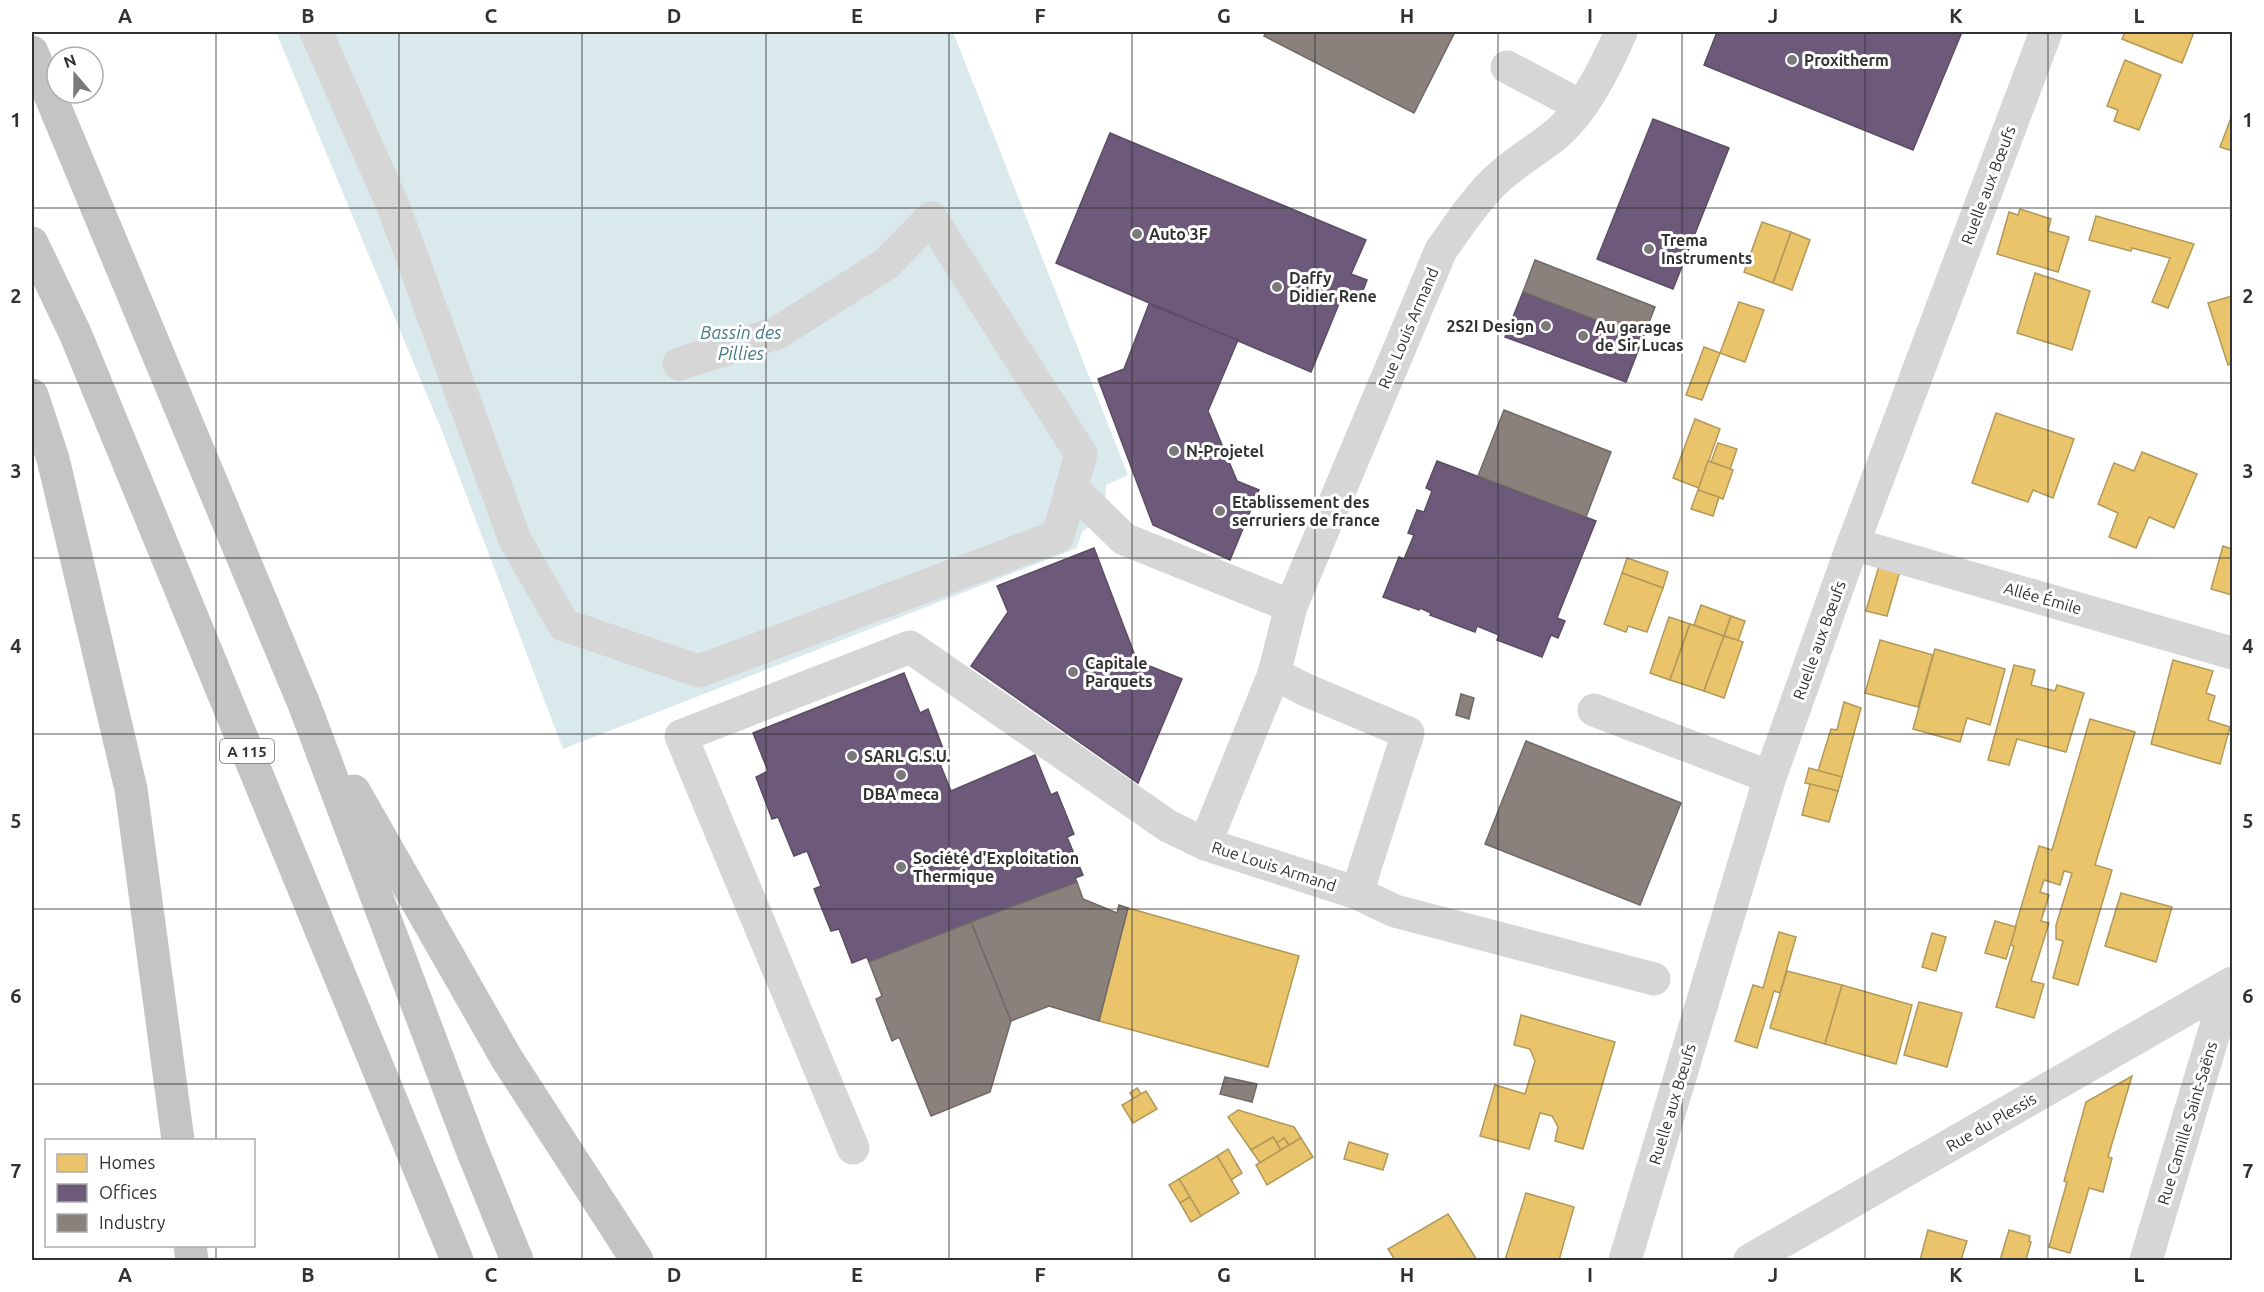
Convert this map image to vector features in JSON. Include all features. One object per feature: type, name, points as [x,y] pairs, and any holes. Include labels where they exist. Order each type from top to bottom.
[{"type":"highway","points":[[32,52],[304,704],[471,1147],[517,1260]]},
{"type":"highway","name":"A 115","points":[[32,243],[75,333],[457,1260]]},
{"type":"highway","points":[[32,394],[52,459],[131,789],[178,1139]]},
{"type":"highway","points":[[304,704],[507,1059],[638,1260]]},
{"type":"street","points":[[316,32],[394,208],[515,540],[564,625],[699,671],[1058,536],[1082,454],[931,218],[886,264],[777,333],[679,364]]},
{"type":"street","name":"Rue Louis Armand","points":[[1274,674],[1408,733],[1357,893],[1205,844],[1274,674],[1291,606],[1441,250],[1492,184],[1556,135],[1581,106],[1605,68],[1621,32]]},
{"type":"street","name":"Ruelle aux Bœufs","points":[[1625,1260],[1770,777],[1853,544],[2046,32]]},
{"type":"street","points":[[1507,67],[1581,106]]},
{"type":"street","points":[[1072,488],[1124,539],[1291,606]]},
{"type":"street","name":"Allée Émile","points":[[1853,544],[2232,653]]},
{"type":"street","points":[[853,1148],[681,736],[910,646],[1168,825],[1205,844]]},
{"type":"street","points":[[1594,710],[1770,777]]},
{"type":"street","points":[[1357,893],[1395,911],[1654,979]]},
{"type":"street","name":"Rue du Plessis","points":[[1750,1260],[2230,984]]},
{"type":"street","name":"Rue Camille Saint-Saëns","points":[[2146,1260],[2230,984]]},
{"type":"water","name":"Bassin des Pillies","points":[[276,32],[953,32],[1128,475],[1106,485],[1105,514],[1082,532],[1077,548],[563,749],[442,431]]},
{"type":"building: Homes","points":[[2125,32],[2194,32],[2182,63],[2122,39]]},
{"type":"building: Homes","points":[[2125,60],[2161,75],[2139,130],[2114,121],[2118,110],[2107,106]]},
{"type":"building: Homes","points":[[2232,115],[2232,151],[2220,147]]},
{"type":"building: Homes","points":[[2020,209],[2051,219],[2048,231],[2069,237],[2058,272],[1997,254],[2009,212],[2018,215]]},
{"type":"building: Homes","points":[[2096,216],[2194,244],[2168,308],[2152,302],[2170,258],[2089,240]]},
{"type":"building: Homes","points":[[1762,222],[1791,232],[1773,283],[1744,272]]},
{"type":"building: Homes","points":[[1791,232],[1810,240],[1792,290],[1773,283]]},
{"type":"building: Homes","points":[[2035,273],[2090,291],[2072,350],[2017,333]]},
{"type":"building: Homes","points":[[2232,296],[2232,363],[2228,365],[2208,303]]},
{"type":"building: Homes","points":[[1739,302],[1764,310],[1745,362],[1720,353]]},
{"type":"building: Homes","points":[[1704,347],[1720,353],[1702,400],[1686,395]]},
{"type":"building: Homes","points":[[1996,413],[2074,439],[2053,498],[2033,490],[2028,502],[1972,483]]},
{"type":"building: Homes","points":[[1695,419],[1720,429],[1699,488],[1673,478]]},
{"type":"building: Homes","points":[[1718,443],[1737,449],[1730,469],[1711,462]]},
{"type":"building: Homes","points":[[2142,452],[2197,474],[2174,528],[2149,517],[2136,548],[2109,537],[2118,513],[2098,504],[2114,463],[2134,471]]},
{"type":"building: Homes","points":[[1708,461],[1733,470],[1723,499],[1698,490]]},
{"type":"building: Homes","points":[[1698,490],[1719,497],[1713,516],[1691,509]]},
{"type":"building: Homes","points":[[2223,546],[2232,549],[2232,595],[2211,589]]},
{"type":"building: Homes","points":[[1627,558],[1668,572],[1663,588],[1622,573]]},
{"type":"building: Homes","points":[[1879,566],[1900,571],[1887,616],[1866,611]]},
{"type":"building: Homes","points":[[1622,573],[1663,588],[1647,632],[1628,626],[1626,632],[1604,624]]},
{"type":"building: Homes","points":[[1701,605],[1731,616],[1724,636],[1694,625]]},
{"type":"building: Homes","points":[[1731,616],[1745,621],[1738,641],[1724,636]]},
{"type":"building: Homes","points":[[1669,617],[1690,624],[1670,680],[1650,673]]},
{"type":"building: Homes","points":[[1690,624],[1724,636],[1704,691],[1670,680]]},
{"type":"building: Homes","points":[[1724,636],[1743,642],[1724,698],[1704,691]]},
{"type":"building: Homes","points":[[1880,640],[1933,655],[1918,707],[1865,693]]},
{"type":"building: Homes","points":[[1935,649],[2005,669],[1990,725],[1967,718],[1960,742],[1913,729]]},
{"type":"building: Homes","points":[[2173,660],[2213,671],[2206,693],[2215,696],[2208,720],[2230,727],[2220,764],[2151,744]]},
{"type":"building: Homes","points":[[2014,665],[2035,670],[2031,685],[2055,691],[2057,685],[2084,693],[2066,752],[2017,739],[2009,765],[1988,760]]},
{"type":"building: Homes","points":[[1844,702],[1861,708],[1842,777],[1818,771],[1831,729],[1837,730]]},
{"type":"building: Homes","points":[[2090,719],[2135,732],[2095,865],[2112,870],[2078,985],[2053,978],[2063,941],[2056,939],[2056,925],[2072,873],[2064,871],[2060,885],[2044,880],[2040,892],[2049,895],[2041,921],[2049,923],[2031,981],[2044,984],[2034,1018],[1996,1007],[2014,946],[2010,945],[2039,846],[2052,850]]},
{"type":"building: Homes","points":[[1809,768],[1842,777],[1838,791],[1805,783]]},
{"type":"building: Homes","points":[[1810,784],[1838,791],[1829,822],[1802,815]]},
{"type":"building: Homes","points":[[2121,893],[2172,907],[2156,962],[2105,946]]},
{"type":"building: Homes","points":[[1128,908],[1299,956],[1268,1067],[1099,1021]]},
{"type":"building: Homes","points":[[1995,921],[2016,927],[2006,959],[1985,953]]},
{"type":"building: Homes","points":[[1779,932],[1796,937],[1780,993],[1774,991],[1757,1048],[1735,1041],[1753,985],[1763,988]]},
{"type":"building: Homes","points":[[1932,933],[1946,937],[1936,971],[1922,967]]},
{"type":"building: Homes","points":[[1787,971],[1842,985],[1825,1044],[1770,1028]]},
{"type":"building: Homes","points":[[1842,985],[1912,1005],[1896,1064],[1825,1044]]},
{"type":"building: Homes","points":[[1919,1002],[1962,1013],[1947,1067],[1904,1055]]},
{"type":"building: Homes","points":[[1521,1015],[1615,1042],[1583,1149],[1555,1141],[1558,1127],[1552,1116],[1540,1113],[1529,1149],[1480,1136],[1495,1085],[1525,1094],[1535,1061],[1530,1049],[1514,1045]]},
{"type":"building: Homes","points":[[2132,1076],[2108,1157],[2112,1158],[2103,1192],[2089,1188],[2070,1253],[2049,1247],[2086,1102]]},
{"type":"building: Homes","points":[[1137,1088],[1141,1094],[1134,1099],[1130,1093]]},
{"type":"building: Homes","points":[[1146,1091],[1157,1109],[1133,1123],[1122,1105]]},
{"type":"building: Homes","points":[[1238,1110],[1294,1127],[1301,1138],[1289,1145],[1284,1138],[1277,1143],[1273,1137],[1251,1150],[1228,1117]]},
{"type":"building: Homes","points":[[1273,1137],[1281,1150],[1260,1163],[1251,1150]]},
{"type":"building: Homes","points":[[1284,1138],[1289,1145],[1281,1150],[1277,1143]]},
{"type":"building: Homes","points":[[1301,1138],[1313,1157],[1267,1185],[1256,1165]]},
{"type":"building: Homes","points":[[1349,1142],[1388,1154],[1383,1170],[1344,1159]]},
{"type":"building: Homes","points":[[1228,1149],[1242,1173],[1231,1180],[1217,1156]]},
{"type":"building: Homes","points":[[1217,1156],[1239,1193],[1201,1216],[1179,1179]]},
{"type":"building: Homes","points":[[1179,1179],[1190,1197],[1180,1203],[1169,1185]]},
{"type":"building: Homes","points":[[1526,1193],[1574,1207],[1559,1260],[1505,1260]]},
{"type":"building: Homes","points":[[1190,1197],[1201,1216],[1191,1222],[1180,1203]]},
{"type":"building: Homes","points":[[1448,1214],[1477,1260],[1395,1260],[1388,1249]]},
{"type":"building: Homes","points":[[1928,1230],[1967,1241],[1961,1260],[1920,1260]]},
{"type":"building: Homes","points":[[2009,1230],[2030,1236],[2029,1241],[2031,1242],[2026,1260],[2000,1260]]},
{"type":"building: Offices","points":[[1717,32],[1962,32],[1913,150],[1704,65]]},
{"type":"building: Offices","points":[[1653,119],[1729,148],[1673,289],[1597,259]]},
{"type":"building: Offices","points":[[1110,133],[1366,240],[1351,274],[1367,280],[1359,301],[1343,294],[1311,372],[1056,263]]},
{"type":"building: Offices","points":[[1523,292],[1643,338],[1626,382],[1505,337]]},
{"type":"building: Offices","points":[[1149,304],[1238,340],[1208,411],[1237,481],[1259,490],[1230,560],[1153,525],[1098,379],[1124,369]]},
{"type":"building: Offices","points":[[1437,461],[1596,521],[1557,618],[1565,621],[1558,638],[1551,635],[1542,657],[1497,640],[1499,635],[1477,626],[1475,632],[1430,615],[1431,613],[1420,608],[1419,610],[1383,597],[1399,557],[1404,559],[1414,535],[1408,533],[1417,510],[1424,512],[1432,491],[1426,488]]},
{"type":"building: Offices","points":[[1094,548],[1137,661],[1182,679],[1138,783],[971,666],[1008,612],[997,586]]},
{"type":"building: Offices","points":[[904,673],[920,713],[928,709],[944,751],[936,754],[951,791],[1035,755],[1051,795],[1057,792],[1074,834],[1067,837],[1083,875],[1075,878],[1077,882],[869,962],[867,957],[852,963],[839,929],[831,931],[814,889],[821,886],[807,851],[794,856],[778,817],[772,819],[756,777],[768,771],[753,733]]},
{"type":"building: Industry","points":[[1266,32],[1455,32],[1414,113],[1264,36]]},
{"type":"building: Industry","points":[[1535,260],[1655,307],[1643,338],[1523,292]]},
{"type":"building: Industry","points":[[1504,410],[1611,452],[1586,517],[1478,476]]},
{"type":"building: Industry","points":[[1461,694],[1474,698],[1469,719],[1456,715]]},
{"type":"building: Industry","points":[[1526,741],[1681,803],[1640,905],[1485,844]]},
{"type":"building: Industry","points":[[1077,882],[1083,899],[1117,913],[1119,905],[1128,908],[1099,1021],[1049,1006],[1011,1021],[971,922]]},
{"type":"building: Industry","points":[[971,922],[1011,1021],[990,1092],[931,1116],[899,1037],[892,1041],[876,999],[882,996],[869,962]]},
{"type":"building: Industry","points":[[1225,1077],[1257,1084],[1252,1102],[1220,1094]]},
{"type":"place","name":"Proxitherm","points":[[1792,60]]},
{"type":"place","name":"Auto 3F","points":[[1137,234]]},
{"type":"place","name":"Trema Instruments","points":[[1649,249]]},
{"type":"place","name":"Daffy Didier Rene","points":[[1277,287]]},
{"type":"place","name":"2S2I Design","points":[[1546,326]]},
{"type":"place","name":"Au garage de Sir Lucas","points":[[1583,336]]},
{"type":"place","name":"N-Projetel","points":[[1174,451]]},
{"type":"place","name":"Etablissement des serruriers de france","points":[[1220,511]]},
{"type":"place","name":"Capitale Parquets","points":[[1073,672]]},
{"type":"place","name":"SARL G.S.U.","points":[[852,756]]},
{"type":"place","name":"DBA meca","points":[[901,775]]},
{"type":"place","name":"Société d'Exploitation Thermique","points":[[901,867]]}]
